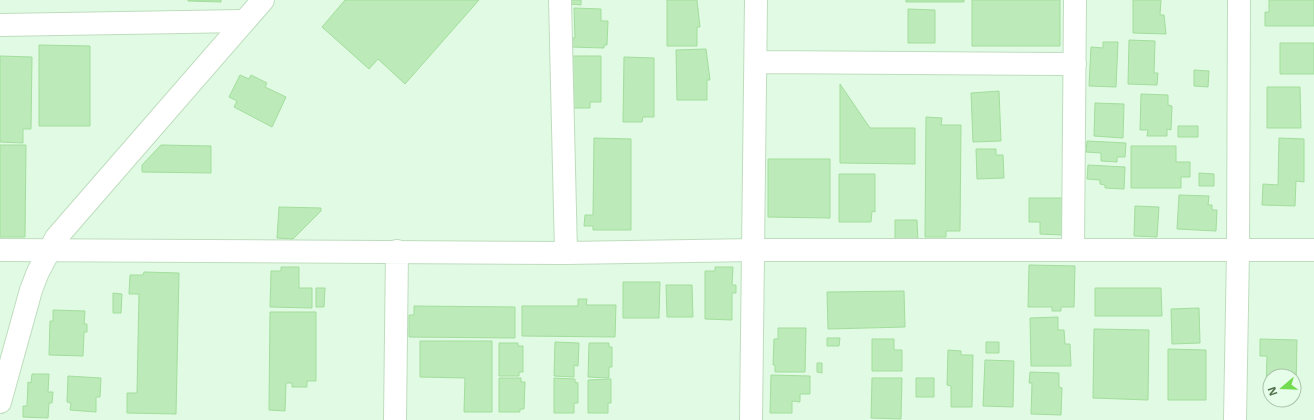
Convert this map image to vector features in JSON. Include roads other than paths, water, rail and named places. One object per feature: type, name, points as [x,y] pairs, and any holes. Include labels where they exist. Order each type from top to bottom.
[{"type":"street","points":[[0,402],[31,290],[49,250],[64,228],[263,0]]},
{"type":"street","points":[[560,0],[566,253]]},
{"type":"street","points":[[751,420],[756,0]]},
{"type":"street","points":[[1073,249],[1075,0]]},
{"type":"street","points":[[1235,420],[1238,251],[1239,0]]},
{"type":"street","points":[[0,25],[244,21]]},
{"type":"street","points":[[756,62],[1075,64]]},
{"type":"street","points":[[0,250],[566,253],[754,250],[1314,250]]},
{"type":"street","points":[[395,420],[397,251]]}]
